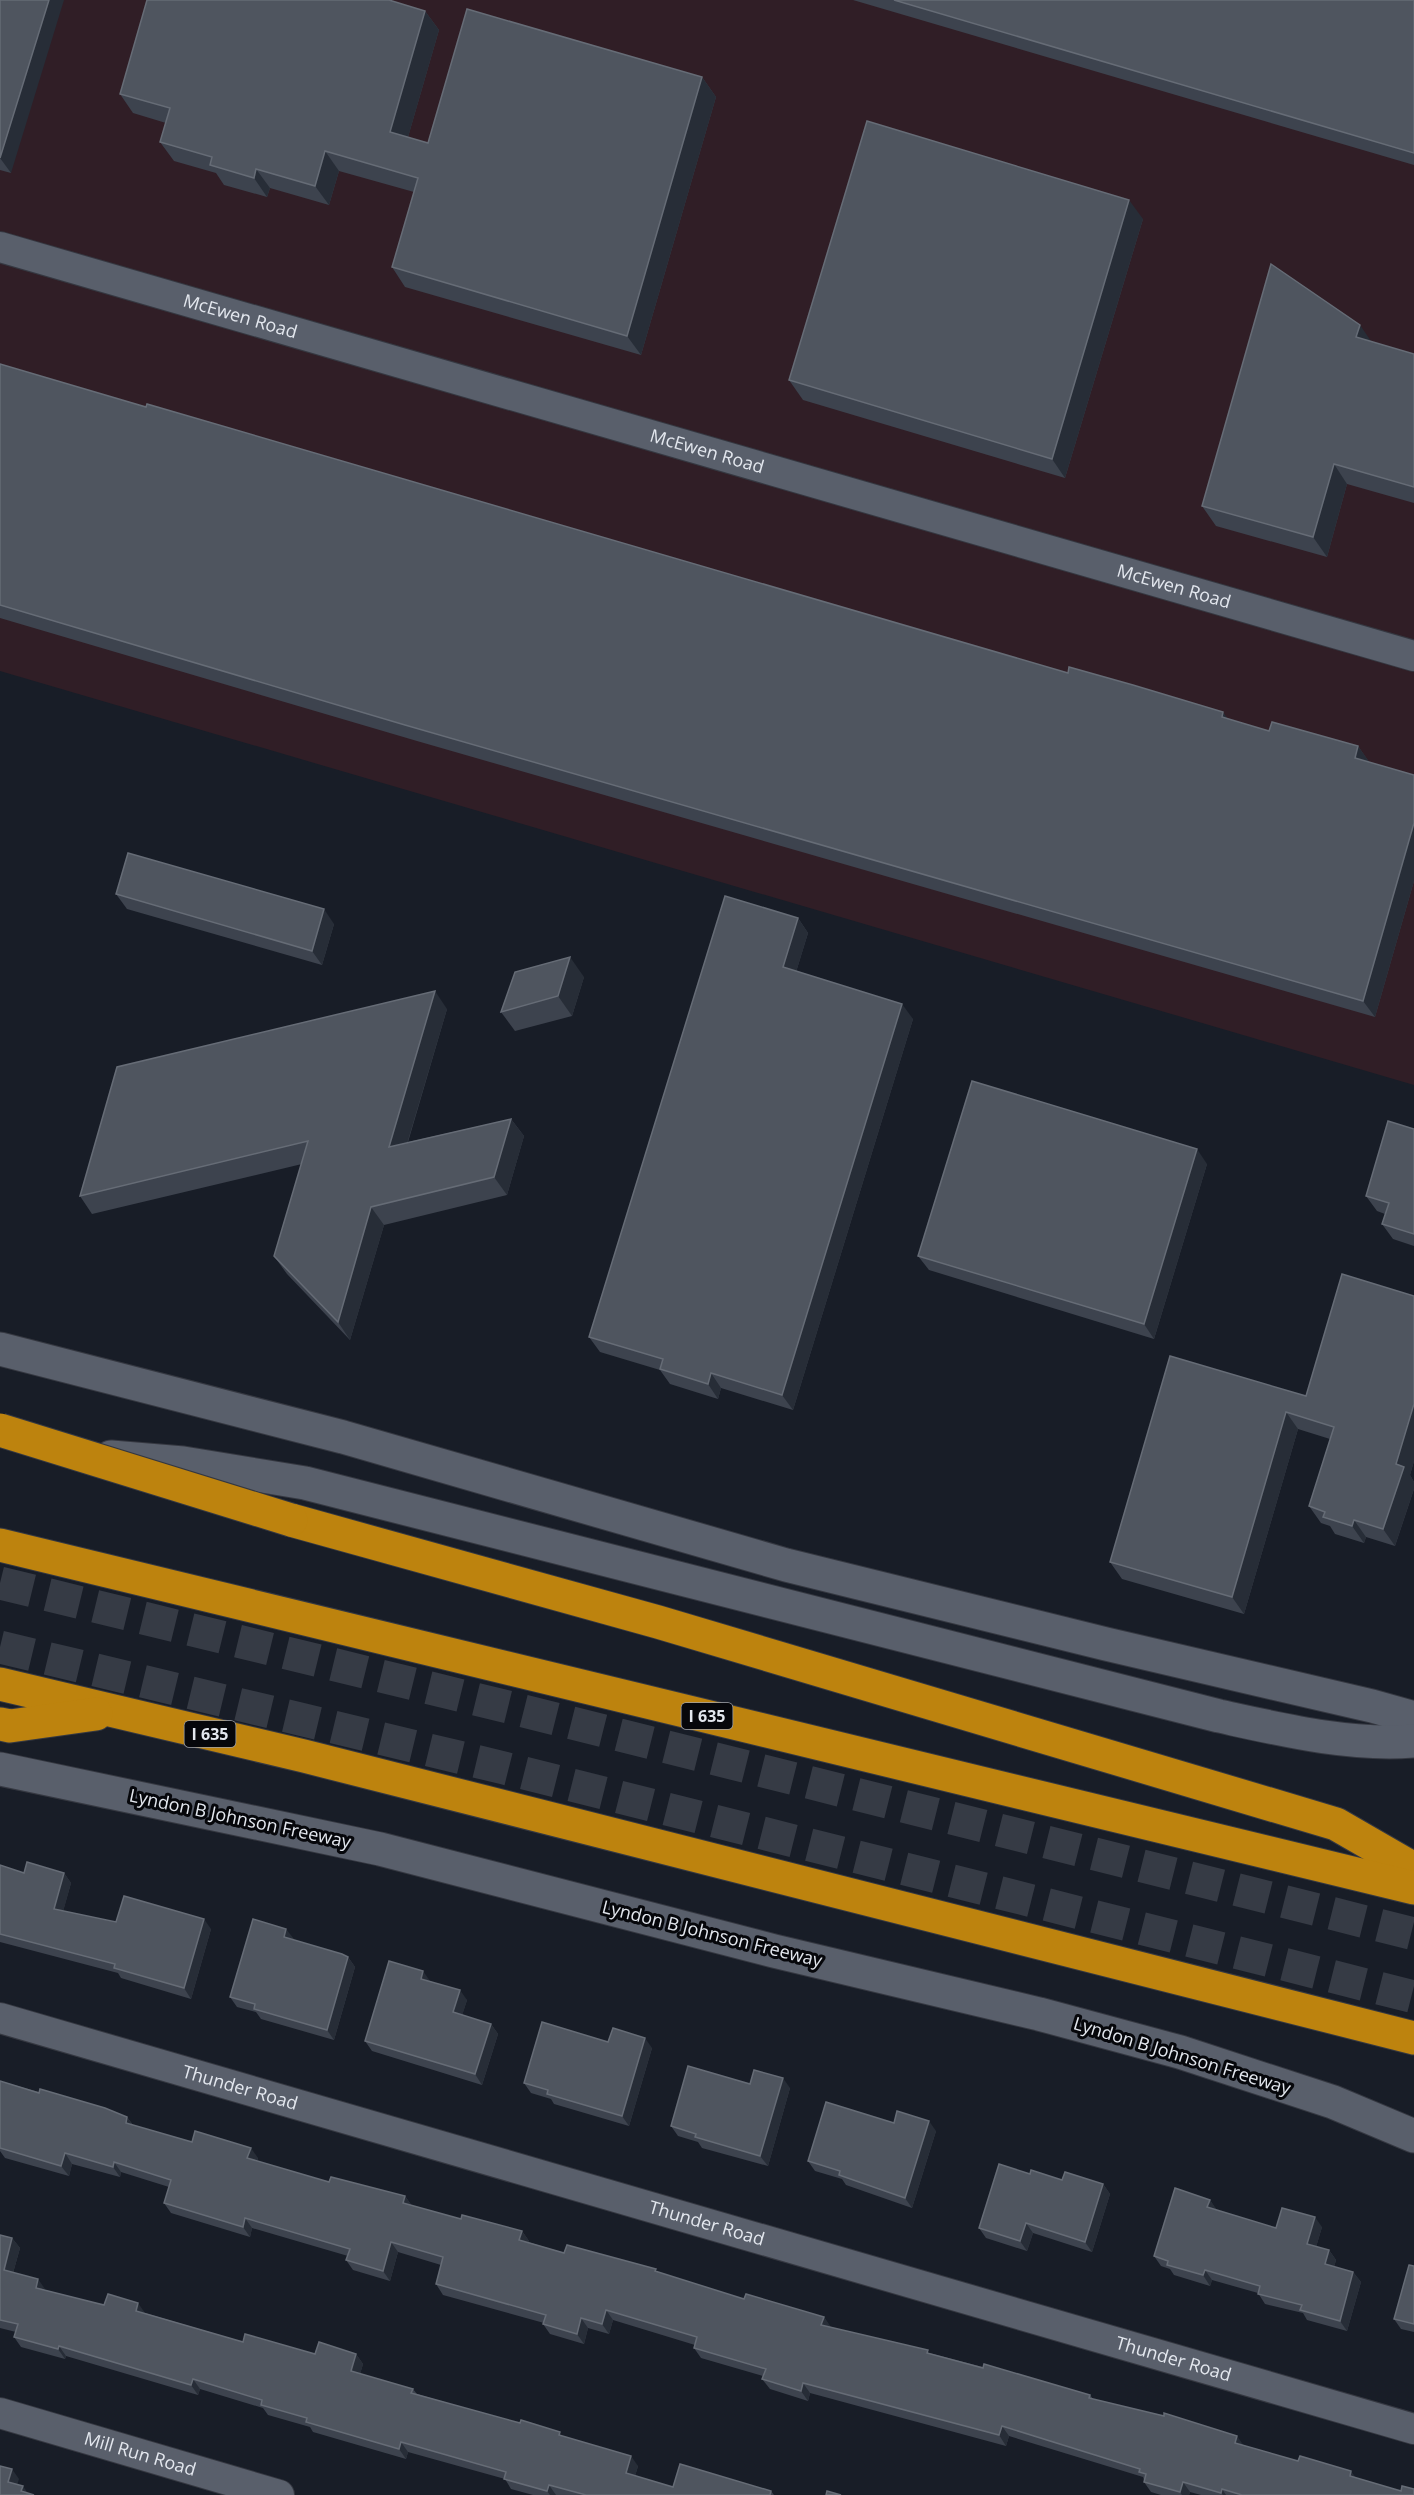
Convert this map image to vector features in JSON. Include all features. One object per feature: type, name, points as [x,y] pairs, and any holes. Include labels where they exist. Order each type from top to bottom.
[{"type":"highway","points":[[0,1430],[291,1520],[658,1622],[1336,1824],[1414,1869]]},
{"type":"highway","name":"I 635","points":[[0,1545],[1414,1888]]},
{"type":"highway","name":"I 635","points":[[0,1684],[304,1756],[1414,2038]]},
{"type":"highway","points":[[0,1724],[10,1726],[115,1712]]},
{"type":"main road","points":[[0,1349],[344,1437],[786,1565],[1414,1718]]},
{"type":"main road","points":[[0,1446],[183,1463],[305,1483],[1219,1716],[1313,1736],[1389,1743],[1414,1741]]},
{"type":"main road","name":"Lyndon B Johnson Freeway","points":[[0,1769],[380,1849],[774,1950],[1039,2014],[1191,2055],[1333,2102],[1414,2136]]},
{"type":"street","name":"McEwen Road","points":[[0,247],[1414,656]]},
{"type":"street","name":"Thunder Road","points":[[0,2018],[1414,2429]]},
{"type":"street","name":"Mill Run Road","points":[[0,2414],[279,2495]]},
{"type":"shaded area","points":[[0,0],[1414,0],[1414,1085],[0,671]]},
{"type":"building","points":[[0,0],[49,0],[0,158]]},
{"type":"building","points":[[147,0],[389,0],[425,11],[390,132],[428,143],[467,9],[702,77],[627,336],[392,267],[418,178],[325,151],[315,186],[256,169],[254,178],[210,165],[212,157],[160,142],[170,108],[120,94]]},
{"type":"building","points":[[894,0],[1414,0],[1414,153]]},
{"type":"building","points":[[867,121],[1129,200],[1052,459],[789,380]]},
{"type":"building","points":[[1271,264],[1360,325],[1356,337],[1414,354],[1414,487],[1334,464],[1313,537],[1202,506]]},
{"type":"building","points":[[0,364],[146,407],[147,404],[1068,673],[1069,667],[1133,685],[1223,712],[1222,717],[1269,731],[1272,722],[1358,746],[1355,758],[1414,775],[1414,823],[1363,1001],[405,725],[0,605]]},
{"type":"building","points":[[128,853],[324,909],[312,951],[116,894]]},
{"type":"building","points":[[725,896],[798,918],[783,967],[902,1004],[782,1395],[711,1373],[708,1384],[660,1369],[663,1359],[589,1337]]},
{"type":"building","points":[[570,957],[558,996],[501,1012],[515,972]]},
{"type":"building","points":[[435,991],[389,1147],[511,1119],[494,1177],[371,1207],[338,1322],[274,1256],[308,1141],[80,1196],[117,1067]]},
{"type":"building","points":[[972,1081],[1197,1149],[1144,1324],[918,1256]]},
{"type":"building","points":[[1388,1121],[1414,1129],[1414,1234],[1382,1224],[1389,1203],[1366,1196]]},
{"type":"building","points":[[1342,1274],[1414,1296],[1414,1404],[1396,1464],[1404,1467],[1383,1529],[1354,1520],[1352,1526],[1323,1517],[1325,1512],[1309,1506],[1334,1427],[1286,1412],[1232,1597],[1110,1562],[1170,1356],[1306,1396]]},
{"type":"building","points":[[27,1862],[64,1873],[54,1909],[116,1922],[124,1896],[204,1919],[184,1988],[114,1968],[115,1964],[0,1934],[0,1865],[24,1873]]},
{"type":"building","points":[[253,1919],[286,1929],[284,1937],[348,1957],[327,2030],[254,2009],[255,2004],[230,1997]]},
{"type":"building","points":[[389,1961],[423,1971],[421,1979],[460,1990],[453,2012],[491,2024],[475,2074],[365,2041]]},
{"type":"building","points":[[542,2022],[608,2042],[613,2028],[645,2038],[622,2116],[547,2094],[548,2090],[524,2083]]},
{"type":"building","points":[[688,2066],[750,2084],[754,2070],[783,2078],[760,2156],[695,2137],[696,2134],[671,2126]]},
{"type":"building","points":[[0,2081],[39,2093],[40,2089],[105,2108],[127,2117],[126,2123],[192,2142],[195,2131],[251,2148],[247,2158],[329,2182],[331,2177],[405,2196],[403,2203],[461,2219],[462,2215],[522,2231],[519,2240],[564,2253],[567,2245],[656,2269],[655,2271],[744,2299],[746,2294],[824,2317],[821,2325],[928,2350],[927,2353],[983,2368],[984,2364],[1090,2395],[1089,2398],[1164,2416],[1164,2413],[1237,2436],[1235,2443],[1298,2461],[1300,2456],[1351,2471],[1350,2476],[1401,2491],[1402,2486],[1414,2489],[1414,2495],[1242,2495],[1222,2489],[1221,2493],[1183,2482],[1180,2492],[1144,2482],[1146,2474],[1139,2472],[1140,2469],[1002,2426],[999,2435],[803,2383],[801,2391],[762,2379],[766,2369],[694,2348],[697,2337],[606,2310],[602,2324],[581,2318],[577,2334],[543,2324],[546,2315],[436,2284],[443,2257],[391,2242],[383,2271],[346,2260],[350,2249],[245,2218],[243,2227],[164,2203],[171,2180],[114,2162],[113,2167],[65,2153],[61,2166],[0,2148]]},
{"type":"building","points":[[826,2102],[894,2123],[897,2111],[929,2121],[905,2198],[839,2175],[840,2171],[808,2161]]},
{"type":"building","points":[[999,2164],[1030,2174],[1031,2170],[1062,2180],[1065,2172],[1103,2184],[1085,2242],[1026,2223],[1020,2241],[979,2228]]},
{"type":"building","points":[[1175,2188],[1210,2200],[1207,2207],[1276,2228],[1282,2208],[1315,2217],[1307,2244],[1329,2250],[1325,2264],[1353,2272],[1340,2321],[1300,2310],[1302,2305],[1258,2294],[1260,2286],[1205,2270],[1203,2275],[1167,2265],[1168,2261],[1154,2256]]},
{"type":"building","points":[[0,2235],[12,2238],[4,2270],[38,2279],[36,2288],[104,2305],[108,2294],[138,2303],[136,2311],[243,2342],[245,2334],[315,2354],[319,2342],[356,2354],[351,2371],[413,2389],[411,2393],[520,2423],[521,2420],[560,2432],[559,2435],[631,2456],[626,2473],[673,2487],[680,2464],[771,2491],[770,2495],[586,2495],[549,2485],[547,2491],[504,2479],[506,2472],[401,2442],[399,2449],[306,2422],[307,2418],[261,2405],[262,2400],[193,2379],[191,2385],[59,2346],[58,2349],[14,2337],[18,2324],[0,2320]]},
{"type":"building","points":[[1409,2265],[1414,2266],[1414,2324],[1394,2319]]},
{"type":"building","points":[[0,2466],[12,2469],[8,2482],[23,2486],[21,2491],[34,2495],[0,2495]]},
{"type":"building","points":[[827,2491],[841,2495],[826,2495]]},
{"type":"tunnel","points":[[0,1583],[520,1710],[1414,1934]]},
{"type":"tunnel","points":[[0,1647],[504,1768],[1414,1997]]}]
